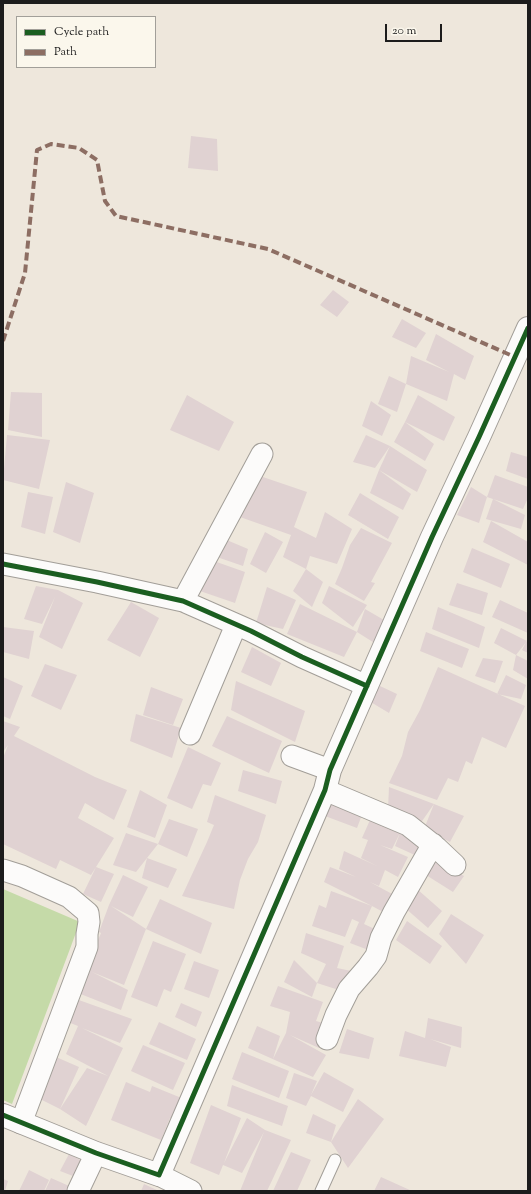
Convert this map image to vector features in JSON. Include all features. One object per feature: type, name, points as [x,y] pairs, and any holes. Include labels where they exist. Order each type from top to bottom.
[{"type":"street","points":[[159,1175],[432,537],[479,437],[522,355],[528,328]]},
{"type":"street","points":[[183,601],[262,454]]},
{"type":"street","points":[[3,564],[97,582],[183,601],[367,686]]},
{"type":"street","points":[[190,734],[236,625]]},
{"type":"street","points":[[292,756],[327,780],[408,825],[433,844],[455,865]]},
{"type":"street","points":[[327,1039],[348,989],[376,956],[381,938],[394,912],[433,844]]},
{"type":"street","points":[[3,870],[22,876],[69,897],[88,913],[89,922],[87,947],[12,1119],[96,1153],[159,1175],[191,1191]]},
{"type":"street","points":[[78,1191],[96,1153]]},
{"type":"lane","points":[[321,1191],[335,1160]]},
{"type":"green space","points":[[3,889],[80,922],[12,1104],[3,1100]]},
{"type":"building","points":[[191,136],[217,139],[218,171],[188,168]]},
{"type":"building","points":[[333,290],[349,302],[337,317],[320,305]]},
{"type":"building","points":[[402,319],[426,333],[416,348],[392,337]]},
{"type":"building","points":[[436,334],[474,356],[465,380],[454,374],[447,401],[406,384],[411,356],[449,372],[426,360]]},
{"type":"building","points":[[389,376],[406,384],[397,412],[378,404]]},
{"type":"building","points":[[11,392],[42,393],[42,437],[8,430]]},
{"type":"building","points":[[187,395],[234,422],[219,451],[170,430]]},
{"type":"building","points":[[418,395],[455,417],[444,441],[405,422]]},
{"type":"building","points":[[371,401],[391,415],[382,436],[362,426]]},
{"type":"building","points":[[405,422],[434,444],[425,461],[394,442]]},
{"type":"building","points":[[7,435],[50,440],[39,489],[3,480]]},
{"type":"building","points":[[366,435],[390,446],[375,468],[353,462]]},
{"type":"building","points":[[390,446],[427,470],[417,492],[379,470]]},
{"type":"building","points":[[511,452],[528,457],[528,479],[506,471]]},
{"type":"building","points":[[379,470],[411,494],[403,510],[370,493]]},
{"type":"building","points":[[495,475],[528,487],[528,498],[523,509],[487,497]]},
{"type":"building","points":[[260,476],[307,492],[294,527],[316,538],[325,512],[352,529],[337,564],[310,556],[306,569],[283,557],[291,535],[240,517]]},
{"type":"building","points":[[66,482],[94,493],[80,543],[53,532]]},
{"type":"building","points":[[471,487],[487,497],[479,523],[457,515]]},
{"type":"building","points":[[28,492],[53,497],[45,534],[21,527]]},
{"type":"building","points":[[360,493],[399,517],[388,539],[348,515]]},
{"type":"building","points":[[493,499],[525,515],[521,529],[486,519]]},
{"type":"building","points":[[491,521],[528,542],[528,565],[483,542]]},
{"type":"building","points":[[361,528],[392,543],[371,582],[375,583],[364,601],[335,584],[350,545]]},
{"type":"building","points":[[265,532],[283,542],[266,573],[250,564]]},
{"type":"building","points":[[222,538],[248,549],[243,566],[214,556]]},
{"type":"building","points":[[472,548],[510,564],[501,588],[463,572]]},
{"type":"building","points":[[211,560],[245,572],[235,603],[197,590]]},
{"type":"building","points":[[306,569],[323,582],[312,607],[293,591]]},
{"type":"building","points":[[457,583],[488,593],[482,615],[449,605]]},
{"type":"building","points":[[36,586],[58,590],[83,603],[62,649],[39,637],[55,597],[42,624],[24,619]]},
{"type":"building","points":[[329,586],[367,605],[353,627],[322,603]]},
{"type":"building","points":[[267,587],[296,600],[283,629],[256,623]]},
{"type":"building","points":[[500,600],[528,613],[528,633],[492,617]]},
{"type":"building","points":[[131,602],[159,618],[140,657],[107,640]]},
{"type":"building","points":[[300,604],[357,632],[344,657],[287,634]]},
{"type":"building","points":[[438,607],[485,627],[479,648],[432,629]]},
{"type":"building","points":[[365,609],[384,620],[376,644],[357,632]]},
{"type":"building","points":[[3,627],[34,631],[29,659],[3,652]]},
{"type":"building","points":[[501,628],[527,641],[516,655],[494,643]]},
{"type":"building","points":[[426,632],[469,649],[462,668],[420,651]]},
{"type":"building","points":[[528,638],[528,653],[522,650]]},
{"type":"building","points":[[252,647],[281,663],[271,686],[241,672]]},
{"type":"building","points":[[516,655],[528,661],[528,679],[513,670]]},
{"type":"building","points":[[483,658],[503,661],[495,683],[475,676]]},
{"type":"building","points":[[45,664],[77,675],[61,710],[31,696]]},
{"type":"building","points":[[438,667],[525,706],[506,748],[482,737],[472,764],[466,761],[458,782],[448,778],[437,800],[389,783],[402,756],[408,732],[420,710]]},
{"type":"building","points":[[506,675],[526,685],[521,699],[497,694]]},
{"type":"building","points":[[3,677],[23,686],[10,719],[3,716]]},
{"type":"building","points":[[236,681],[305,711],[295,742],[231,710]]},
{"type":"building","points":[[380,686],[397,694],[389,713],[369,701]]},
{"type":"building","points":[[151,687],[183,699],[173,725],[143,715]]},
{"type":"building","points":[[136,714],[181,728],[172,758],[130,741]]},
{"type":"building","points":[[227,716],[282,741],[269,773],[212,746]]},
{"type":"building","points":[[3,721],[20,727],[14,736],[95,777],[127,790],[114,820],[85,803],[78,818],[114,838],[91,875],[60,860],[56,869],[3,844],[3,758],[8,745],[3,752]]},
{"type":"building","points":[[188,747],[221,763],[211,786],[203,784],[192,809],[167,798]]},
{"type":"building","points":[[243,770],[282,781],[276,804],[238,791]]},
{"type":"building","points":[[389,787],[434,804],[420,824],[388,809]]},
{"type":"building","points":[[140,790],[167,805],[155,838],[127,827]]},
{"type":"building","points":[[215,795],[266,815],[258,842],[248,859],[240,880],[234,909],[182,896],[214,825],[207,822]]},
{"type":"building","points":[[332,798],[363,812],[357,828],[325,816]]},
{"type":"building","points":[[434,804],[464,816],[450,842],[424,829]]},
{"type":"building","points":[[169,819],[198,829],[187,857],[158,844]]},
{"type":"building","points":[[370,820],[401,831],[424,846],[417,856],[395,846],[400,833],[392,849],[380,845],[408,857],[398,877],[385,870],[379,886],[370,882],[394,895],[385,913],[324,882],[330,867],[356,877],[339,869],[344,851],[377,866],[361,858],[368,840],[362,838]]},
{"type":"building","points":[[126,833],[158,844],[136,872],[113,865]]},
{"type":"building","points":[[147,858],[177,869],[168,888],[142,878]]},
{"type":"building","points":[[436,860],[464,876],[453,892],[426,875]]},
{"type":"building","points":[[96,867],[114,874],[101,902],[83,894]]},
{"type":"building","points":[[123,875],[148,887],[133,917],[111,906],[146,929],[124,985],[92,972],[128,990],[121,1010],[78,993],[101,933],[99,932],[109,905]]},
{"type":"building","points":[[417,889],[442,911],[428,928],[404,907]]},
{"type":"building","points":[[331,891],[372,906],[364,924],[379,931],[371,951],[350,943],[359,922],[352,919],[345,937],[312,926],[319,905],[326,908]]},
{"type":"building","points":[[160,899],[212,923],[201,954],[146,929]]},
{"type":"building","points":[[451,914],[484,935],[466,964],[439,934]]},
{"type":"building","points":[[407,921],[442,946],[430,964],[396,940]]},
{"type":"building","points":[[306,933],[344,946],[337,968],[356,972],[342,991],[317,983],[326,964],[301,953]]},
{"type":"building","points":[[153,941],[186,954],[171,992],[164,989],[157,1007],[131,997]]},
{"type":"building","points":[[294,960],[317,983],[312,997],[284,982]]},
{"type":"building","points":[[194,961],[219,970],[209,998],[184,989]]},
{"type":"building","points":[[278,986],[323,1002],[316,1021],[323,1023],[319,1048],[290,1035],[326,1055],[313,1077],[248,1048],[257,1026],[280,1036],[273,1059],[286,1033],[290,1012],[270,1006]]},
{"type":"building","points":[[76,999],[132,1019],[120,1043],[82,1028],[123,1048],[86,1126],[60,1109],[87,1068],[108,1076],[66,1054],[78,1026],[68,1022]]},
{"type":"building","points":[[181,1003],[202,1012],[196,1027],[175,1017]]},
{"type":"building","points":[[428,1018],[462,1027],[461,1048],[430,1039],[451,1047],[446,1067],[399,1056],[405,1031],[425,1038]]},
{"type":"building","points":[[159,1022],[196,1039],[187,1060],[149,1044]]},
{"type":"building","points":[[347,1029],[374,1038],[369,1059],[339,1053]]},
{"type":"building","points":[[143,1045],[185,1063],[173,1090],[131,1071]]},
{"type":"building","points":[[242,1052],[289,1071],[279,1098],[232,1079]]},
{"type":"building","points":[[56,1057],[79,1067],[60,1109],[40,1099]]},
{"type":"building","points":[[324,1072],[354,1089],[343,1112],[311,1096],[306,1106],[286,1098],[294,1073],[317,1081],[311,1095]]},
{"type":"building","points":[[126,1082],[150,1092],[152,1086],[184,1099],[175,1120],[170,1118],[161,1140],[111,1120]]},
{"type":"building","points":[[232,1085],[288,1106],[282,1126],[227,1106]]},
{"type":"building","points":[[358,1099],[384,1119],[348,1168],[331,1142]]},
{"type":"building","points":[[211,1105],[241,1118],[224,1163],[247,1118],[265,1130],[291,1140],[267,1191],[240,1191],[264,1132],[242,1173],[223,1165],[219,1175],[190,1163]]},
{"type":"building","points":[[313,1114],[336,1125],[331,1142],[306,1133]]},
{"type":"building","points":[[291,1152],[311,1160],[297,1191],[273,1191]]},
{"type":"building","points":[[69,1154],[82,1161],[73,1176],[60,1171]]},
{"type":"building","points":[[29,1170],[49,1180],[44,1191],[19,1191]]},
{"type":"building","points":[[381,1177],[412,1191],[374,1191]]},
{"type":"building","points":[[51,1178],[76,1189],[75,1191],[45,1191]]},
{"type":"building","points":[[3,1179],[8,1181],[5,1191],[3,1191]]},
{"type":"building","points":[[144,1184],[159,1191],[141,1191]]},
{"type":"marked path","points":[[3,341],[25,273],[37,150],[51,144],[79,148],[97,160],[105,201],[116,216],[268,249],[515,357]]},
{"type":"cycle path","points":[[3,1115],[96,1153],[159,1175],[325,790],[330,770],[432,537],[528,328]]},
{"type":"cycle path","points":[[3,564],[97,582],[183,601],[251,631],[302,657],[367,686]]}]
